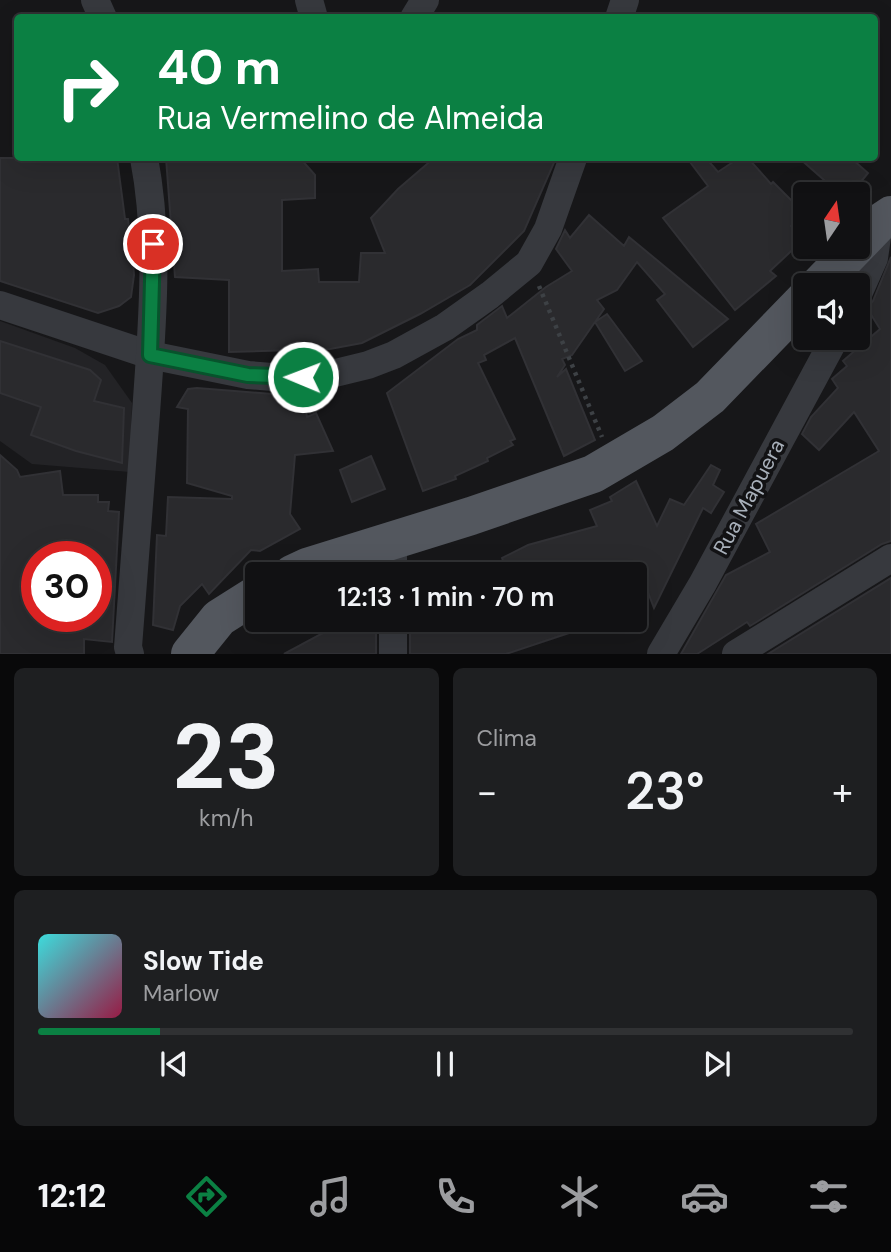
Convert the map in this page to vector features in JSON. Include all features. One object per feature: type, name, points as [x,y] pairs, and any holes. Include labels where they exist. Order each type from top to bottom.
[{"type":"main road","points":[[830,273],[871,232]]},
{"type":"main road","points":[[346,562],[393,556],[593,474],[663,433],[710,397],[793,311]]},
{"type":"main road","points":[[190,653],[219,618],[245,602]]},
{"type":"street","points":[[130,653],[128,647],[154,270],[152,218],[144,161]]},
{"type":"street","points":[[0,305],[150,355],[248,375],[284,378],[323,376],[385,358],[445,327],[529,263],[548,229],[572,161]]},
{"type":"street","points":[[867,273],[874,258],[871,232]]},
{"type":"street","name":"Rua Mapuera","points":[[661,653],[703,583],[829,350]]},
{"type":"street","points":[[736,653],[891,558]]},
{"type":"street","points":[[393,632],[393,653]]},
{"type":"path","points":[[529,263],[612,463]]},
{"type":"shaded area","points":[[0,321],[75,348],[105,365],[132,403],[130,472],[32,464],[0,441]]},
{"type":"building","points":[[0,158],[14,158],[14,161],[117,161],[133,260],[131,297],[119,306],[98,313],[0,281]]},
{"type":"building","points":[[166,161],[303,161],[315,175],[315,198],[282,200],[282,271],[318,269],[319,282],[359,282],[361,253],[385,253],[371,218],[398,189],[431,161],[555,161],[524,231],[470,285],[362,343],[330,349],[229,352],[229,280],[175,277]]},
{"type":"building","points":[[689,161],[709,161],[718,172],[734,161],[751,161],[771,184],[773,182],[793,202],[793,249],[770,271],[776,276],[735,310],[663,218],[708,186]]},
{"type":"building","points":[[802,161],[854,161],[868,173],[861,182],[826,182]]},
{"type":"building","points":[[589,215],[624,246],[629,237],[728,319],[693,347],[657,300],[665,294],[637,262],[617,290],[597,300],[604,309],[572,355],[562,359],[565,365],[557,377],[566,369],[595,440],[564,456],[515,338],[484,355],[486,360],[478,363],[515,439],[510,441],[513,445],[487,458],[488,461],[455,476],[456,479],[423,491],[387,393],[458,339],[477,330],[477,325],[502,306],[507,318],[546,287],[572,271],[556,249],[565,230],[570,238]]},
{"type":"building","points":[[891,257],[891,541],[750,626],[747,622],[697,654],[681,654],[726,575],[770,552],[756,524],[879,451],[854,412],[819,450],[802,434],[811,417],[838,388],[832,379],[847,366],[843,361],[856,350],[870,350],[870,338],[880,329],[870,313]]},
{"type":"building","points":[[607,314],[642,361],[625,371],[595,322]]},
{"type":"building","points":[[0,341],[90,370],[101,380],[94,401],[124,408],[122,463],[31,435],[41,407],[0,393]]},
{"type":"building","points":[[188,389],[284,395],[286,408],[305,406],[307,417],[316,413],[333,451],[295,455],[290,514],[300,529],[260,551],[251,550],[209,594],[202,584],[180,606],[173,630],[153,625],[157,535],[166,536],[168,497],[232,499],[232,496],[187,483],[188,409],[177,407]]},
{"type":"building","points":[[0,455],[17,470],[20,477],[60,471],[63,495],[98,495],[98,502],[109,502],[108,511],[119,512],[112,642],[84,639],[84,654],[0,654]]},
{"type":"building","points":[[371,456],[385,489],[352,502],[340,470]]},
{"type":"building","points":[[711,465],[720,470],[713,485],[724,492],[711,513],[703,508],[654,608],[647,590],[647,562],[504,562],[502,558],[528,545],[597,526],[590,510],[612,501],[610,497],[636,481],[657,526],[670,499],[684,505]]},
{"type":"building","points":[[891,578],[891,654],[768,654]]},
{"type":"building","points":[[325,632],[376,632],[376,654],[284,654]]},
{"type":"building","points":[[410,632],[572,632],[506,654],[410,654]]},
{"type":"route","points":[[153,244],[150,355],[248,375],[303,377]]}]
